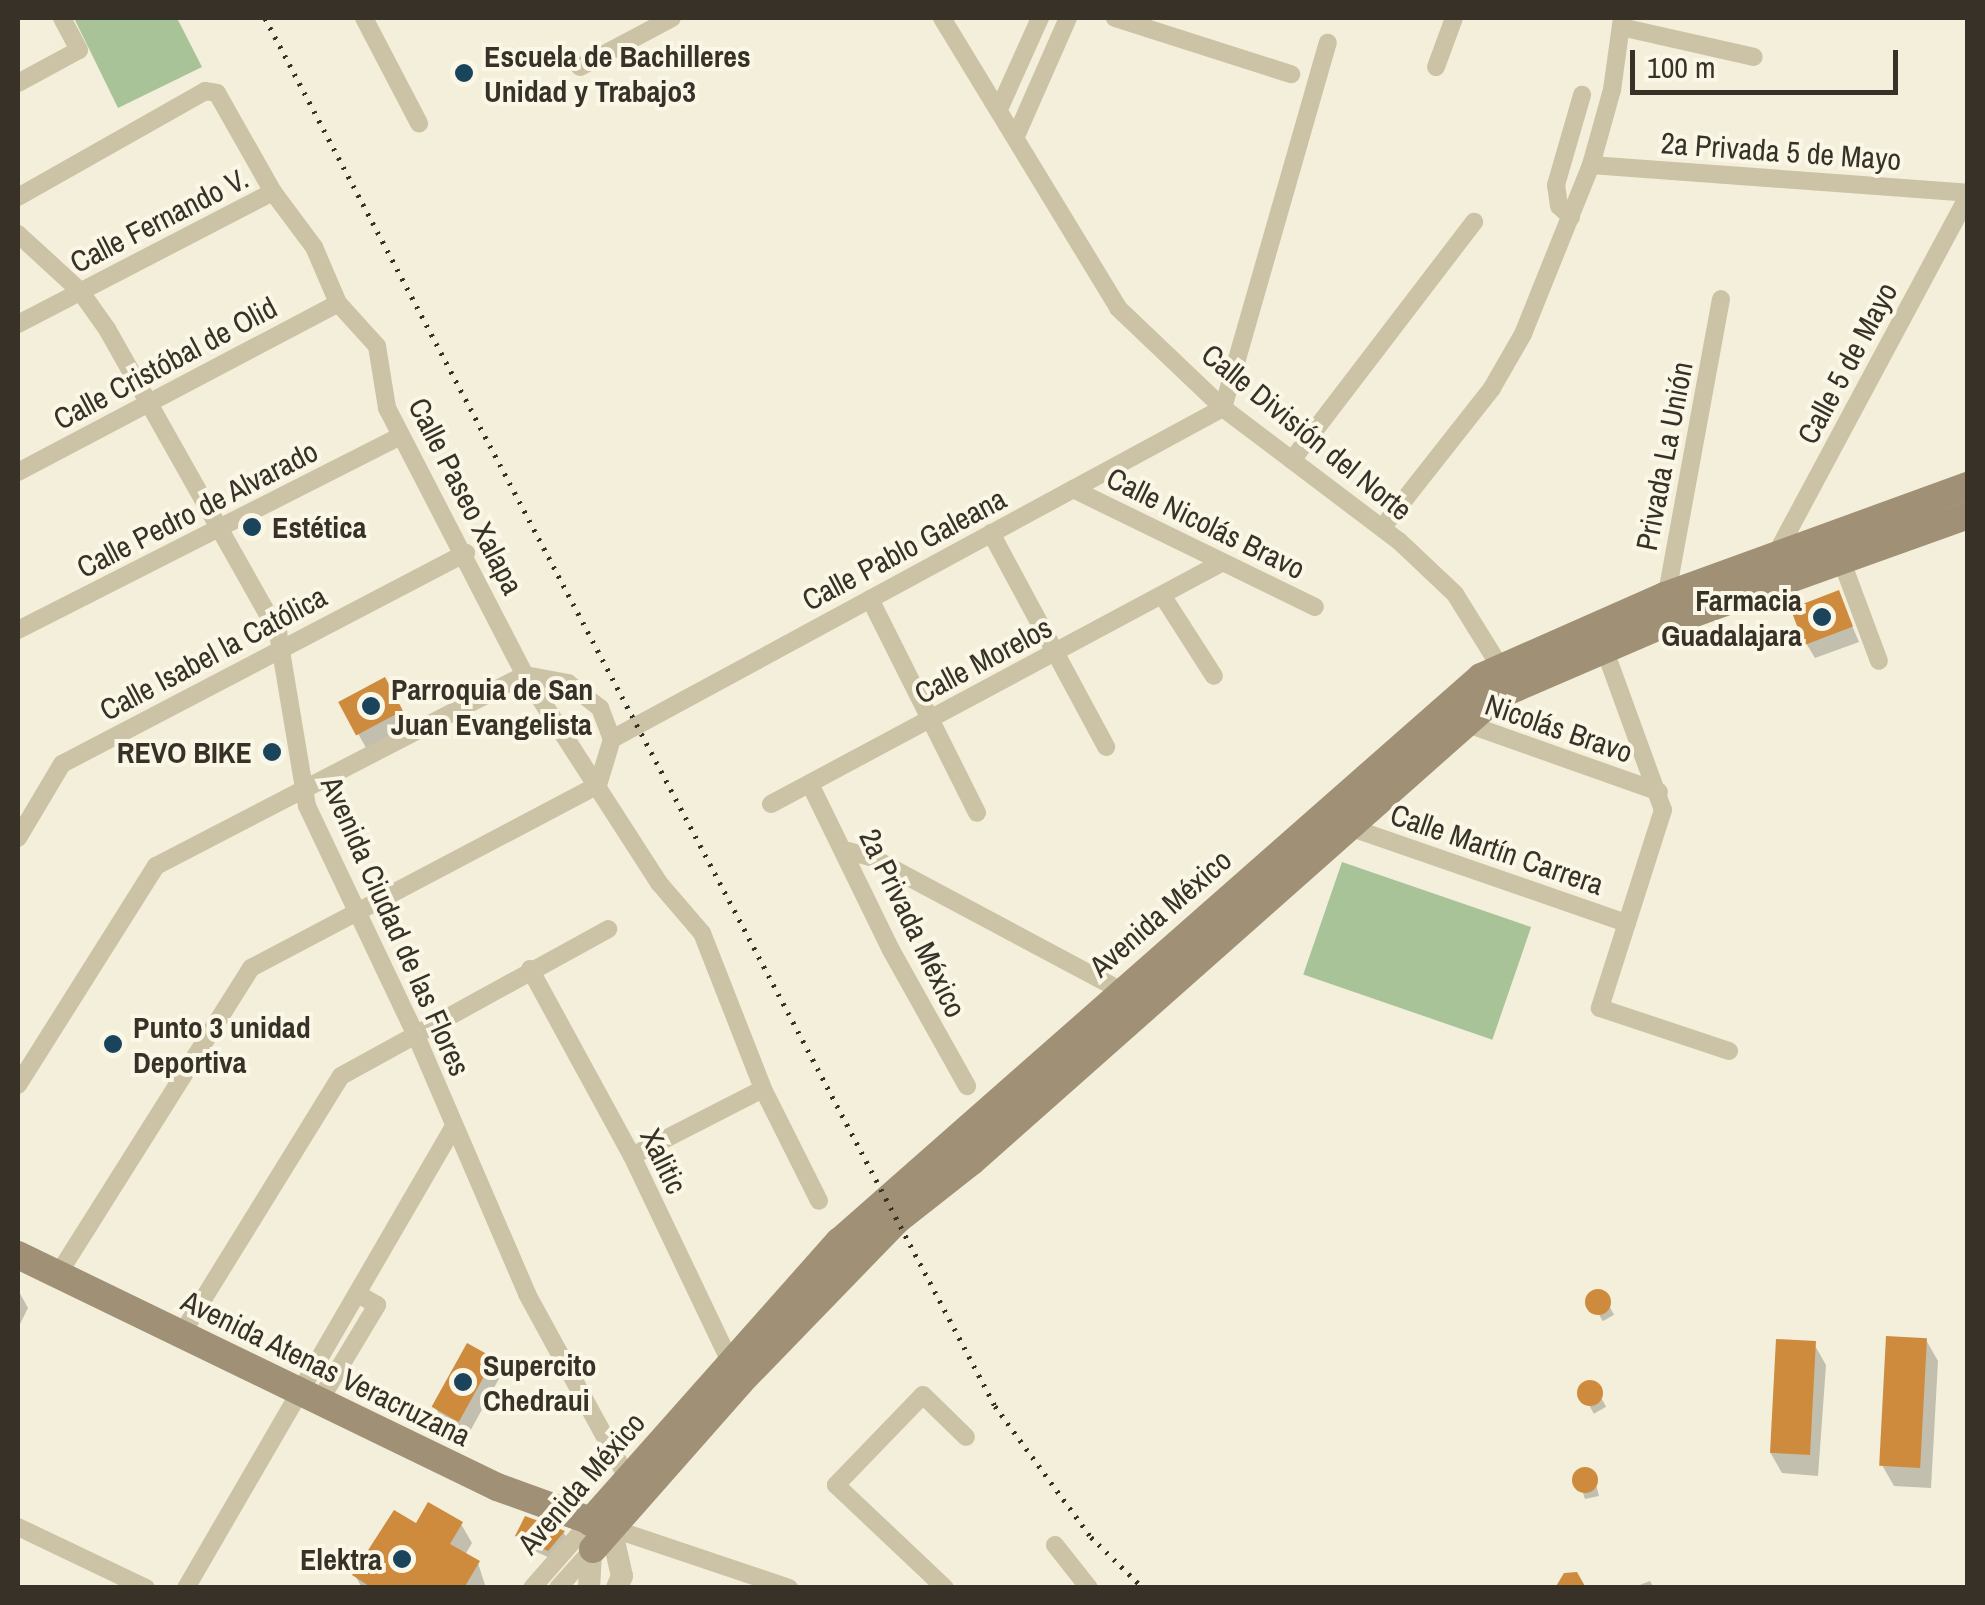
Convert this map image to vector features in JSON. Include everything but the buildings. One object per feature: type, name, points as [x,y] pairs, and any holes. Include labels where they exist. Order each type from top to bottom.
[{"type":"main road","name":"Avenida México","points":[[1506,676],[1604,648],[1664,610],[1774,557],[1837,548],[1968,486]]},
{"type":"main road","name":"Avenida México","points":[[598,1533],[839,1242],[955,1137],[1506,676],[1664,610],[1837,548],[1968,515]]},
{"type":"main road","name":"Avenida México","points":[[734,1371],[896,1220],[972,1161],[1349,827],[1452,718]]},
{"type":"main road","points":[[955,1137],[972,1161]]},
{"type":"main road","name":"Avenida Atenas Veracruzana","points":[[18,1255],[598,1533]]},
{"type":"street","points":[[18,82],[80,50],[62,18]]},
{"type":"street","points":[[364,18],[418,123]]},
{"type":"street","points":[[580,66],[672,18]]},
{"type":"street","name":"Calle División del Norte","points":[[942,18],[1118,308],[1223,408],[1382,528],[1455,594],[1506,676]]},
{"type":"street","points":[[1000,108],[1040,18]]},
{"type":"street","points":[[1016,136],[1068,18]]},
{"type":"street","points":[[1115,18],[1292,74]]},
{"type":"street","points":[[1436,67],[1454,18]]},
{"type":"street","points":[[1382,528],[1510,360],[1591,164],[1612,90],[1622,22],[1754,57]]},
{"type":"street","points":[[1223,408],[1328,43]]},
{"type":"street","name":"Calle Paseo Xalapa","points":[[18,197],[212,90],[274,192],[306,233],[338,303],[377,346],[383,394],[400,436],[466,553],[525,674],[659,882],[702,934],[763,1089],[819,1201]]},
{"type":"street","points":[[1570,217],[1559,206],[1556,185],[1582,95]]},
{"type":"street","name":"2a Privada 5 de Mayo","points":[[1591,164],[1968,194]]},
{"type":"street","name":"Calle Fernando V.","points":[[18,324],[274,192]]},
{"type":"street","name":"Calle 5 de Mayo","points":[[1774,557],[1968,194]]},
{"type":"street","points":[[1292,460],[1474,222]]},
{"type":"street","name":"Avenida Ciudad de las Flores","points":[[18,234],[80,292],[150,402],[284,646],[302,791],[414,1032],[542,1324],[634,1488]]},
{"type":"street","name":"Privada La Unión","points":[[1664,610],[1721,298]]},
{"type":"street","name":"Calle Cristóbal de Olid","points":[[18,472],[338,303]]},
{"type":"street","name":"Calle Pablo Galeana","points":[[612,739],[1223,408]]},
{"type":"street","name":"Calle Pedro de Alvarado","points":[[18,630],[400,436]]},
{"type":"street","name":"Calle Nicolás Bravo","points":[[1073,489],[1315,607]]},
{"type":"street","points":[[991,533],[1106,747]]},
{"type":"street","points":[[1837,548],[1879,661]]},
{"type":"street","name":"Calle Isabel la Católica","points":[[18,838],[62,764],[466,553]]},
{"type":"street","name":"Calle Morelos","points":[[770,804],[1221,563]]},
{"type":"street","points":[[1162,594],[1214,676]]},
{"type":"street","points":[[870,599],[977,813]]},
{"type":"street","points":[[1604,648],[1659,792],[1662,823],[1600,1008],[1729,1051]]},
{"type":"street","points":[[18,1085],[156,866],[525,674],[583,691],[600,708],[612,739],[598,785],[251,968],[58,1274]]},
{"type":"street","name":"Nicolás Bravo","points":[[1452,718],[1659,792]]},
{"type":"street","name":"2a Privada México","points":[[810,784],[848,852],[891,950],[967,1086]]},
{"type":"street","name":"Calle Martín Carrera","points":[[1349,827],[1627,923]]},
{"type":"street","points":[[848,852],[871,858],[1111,985]]},
{"type":"street","points":[[181,1335],[341,1076],[414,1032],[608,929]]},
{"type":"street","name":"Xalitic","points":[[530,970],[632,1156],[734,1371]]},
{"type":"street","points":[[632,1156],[763,1089]]},
{"type":"street","points":[[186,1588],[311,1396],[377,1306],[358,1294],[453,1128]]},
{"type":"street","points":[[945,1588],[836,1485],[923,1395],[966,1438]]},
{"type":"street","points":[[18,1526],[146,1588]]},
{"type":"street","points":[[598,1533],[783,1586]]},
{"type":"street","points":[[590,1588],[598,1533]]},
{"type":"street","points":[[598,1533],[622,1576],[618,1588]]},
{"type":"street","name":"Avenida México","points":[[532,1588],[598,1533]]},
{"type":"street","name":"Avenida México","points":[[558,1588],[598,1533]]},
{"type":"street","points":[[1055,1545],[1089,1588]]},
{"type":"green space","points":[[74,18],[177,18],[202,67],[118,108]]},
{"type":"green space","points":[[1342,862],[1531,927],[1492,1040],[1303,975]]},
{"type":"railway","points":[[265,18],[995,1406],[1091,1537],[1143,1588]]},
{"type":"place","name":"Escuela de Bachilleres Unidad y Trabajo3","points":[[464,73]]},
{"type":"place","name":"Estética","points":[[252,527]]},
{"type":"place","name":"Farmacia Guadalajara","points":[[1822,617]]},
{"type":"place","name":"Parroquia de San Juan Evangelista","points":[[371,706]]},
{"type":"place","name":"REVO BIKE","points":[[272,752]]},
{"type":"place","name":"Punto 3 unidad Deportiva","points":[[113,1044]]},
{"type":"place","name":"Supercito Chedraui","points":[[463,1382]]},
{"type":"place","name":"Elektra","points":[[402,1559]]}]
